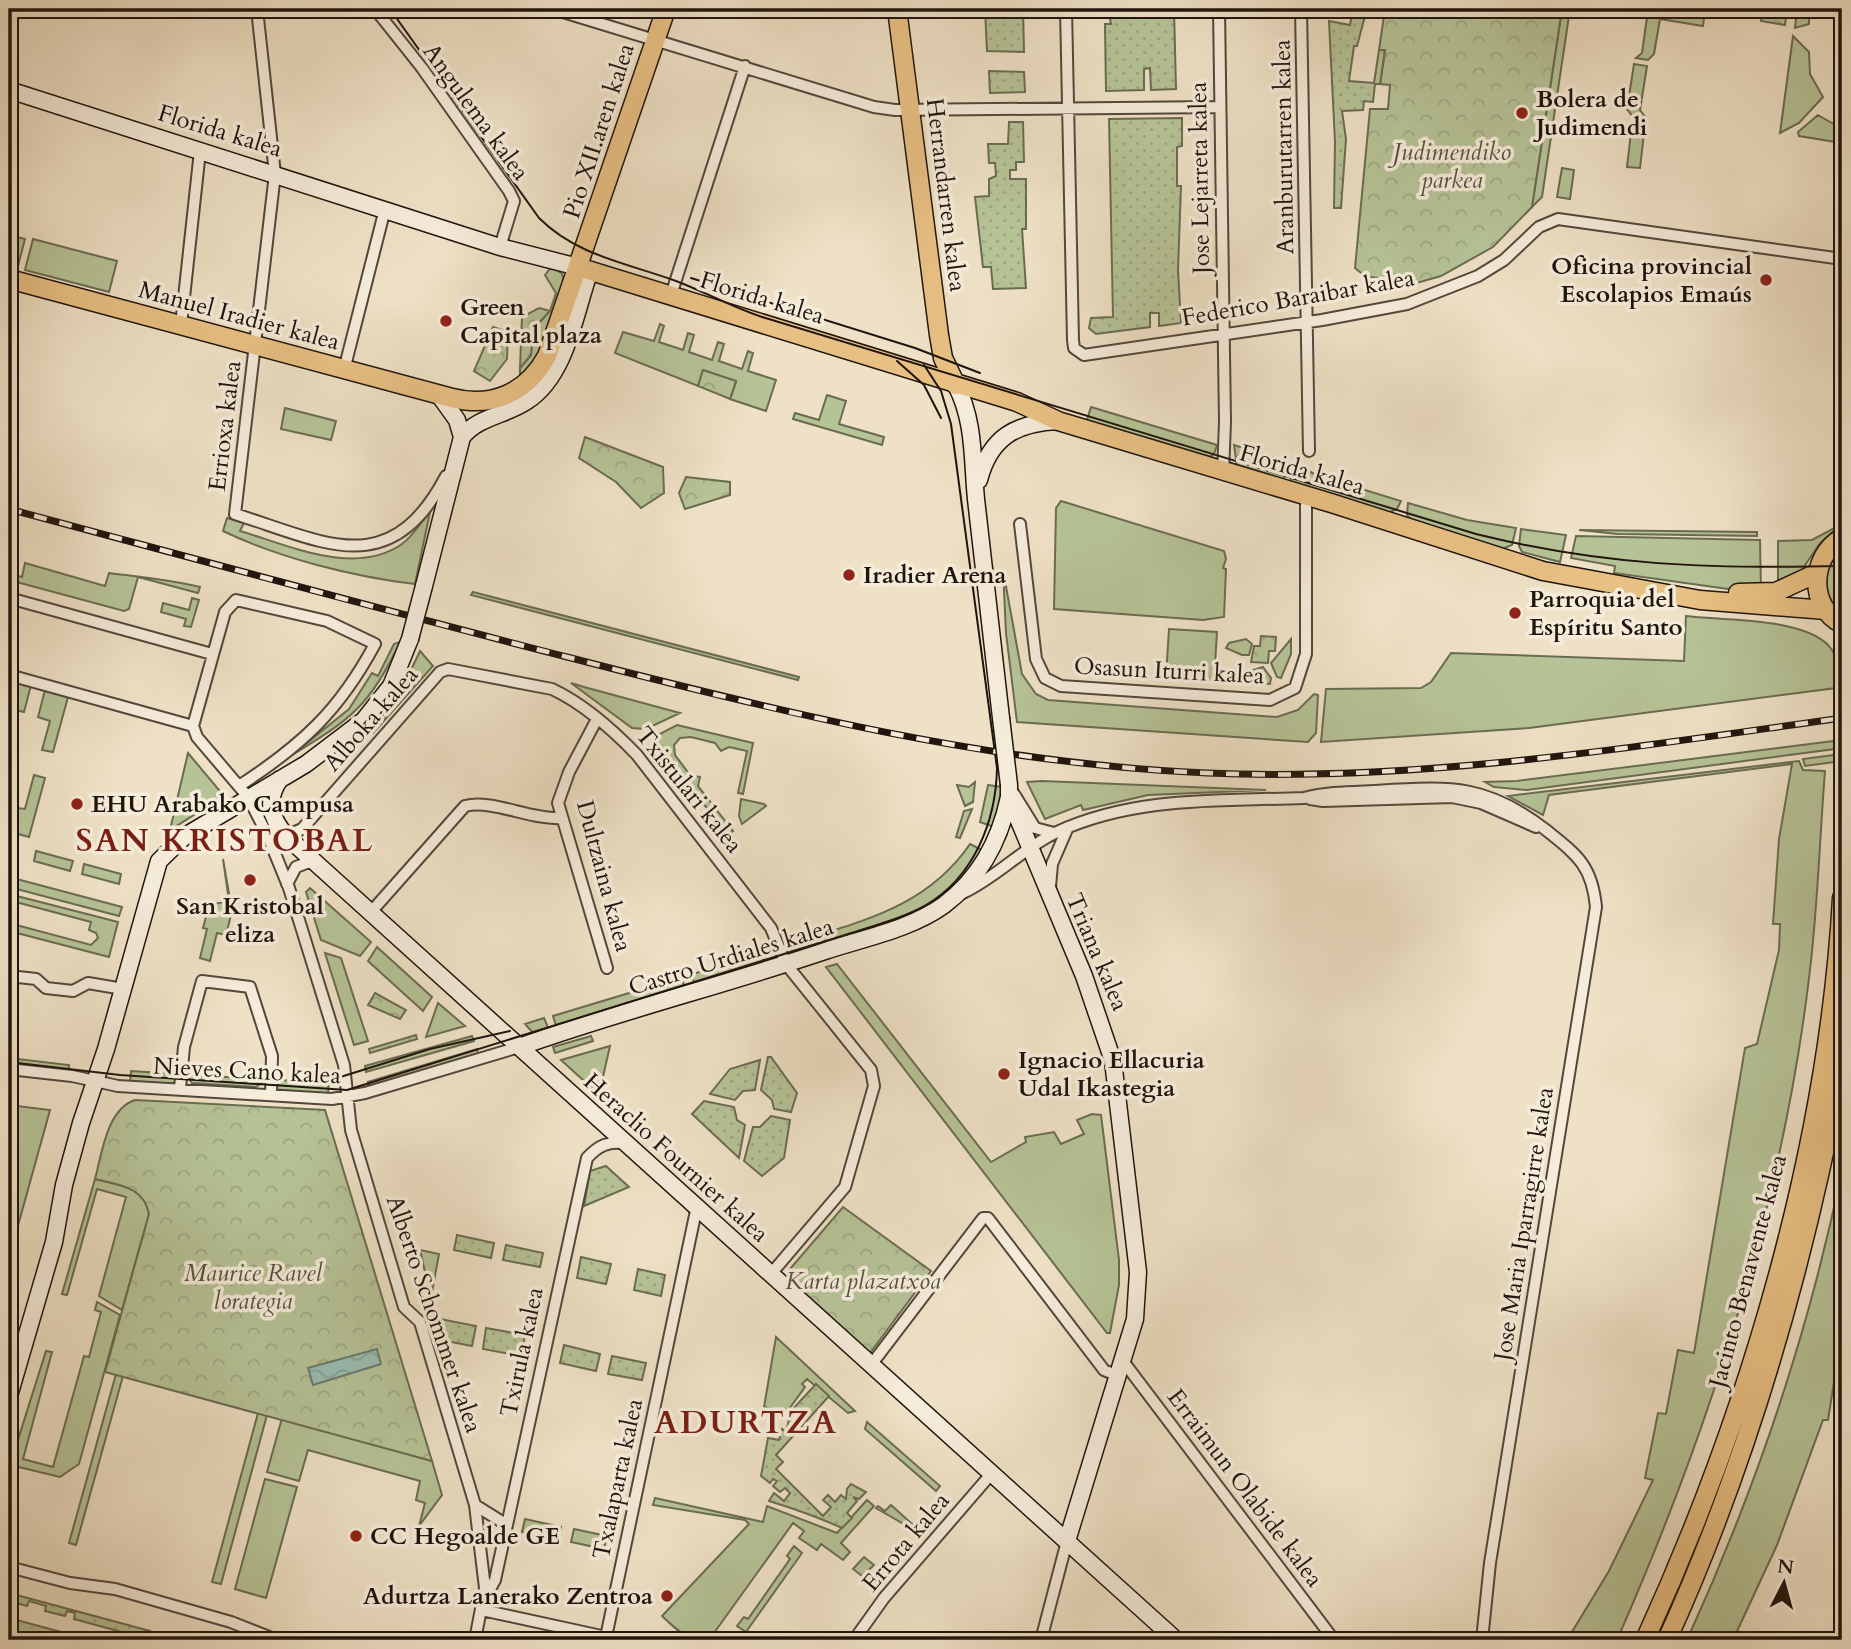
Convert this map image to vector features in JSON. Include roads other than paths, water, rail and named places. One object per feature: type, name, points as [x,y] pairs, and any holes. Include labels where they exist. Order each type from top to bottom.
[{"type":"main road","name":"Pio XII.aren kalea","points":[[457,400],[495,400],[527,383],[547,356],[584,269],[666,9]]},
{"type":"main road","name":"Herrandarren kalea","points":[[897,9],[940,345],[956,385]]},
{"type":"main road","name":"Florida kalea","points":[[9,90],[500,247],[671,295],[1017,402],[1058,421],[1500,555],[1543,571],[1634,590],[1740,605],[1801,606],[1826,610]]},
{"type":"main road","points":[[461,437],[476,422],[520,405],[546,384],[562,354],[584,269]]},
{"type":"main road","name":"Manuel Iradier kalea","points":[[9,279],[457,400]]},
{"type":"main road","name":"Triana kalea","points":[[956,385],[968,411],[973,437],[976,503],[1009,791],[1104,1029],[1118,1091],[1139,1292],[1135,1319],[1068,1541]]},
{"type":"main road","points":[[9,1396],[54,1242],[64,1185],[159,861],[179,840],[244,791],[279,779],[306,764],[364,720],[391,686],[410,639],[461,437],[457,419],[439,395]]},
{"type":"main road","name":"Triana kalea","points":[[976,503],[984,463],[1004,437],[1025,425],[1058,421]]},
{"type":"main road","points":[[1842,538],[1828,550],[1817,573],[1817,590],[1826,610],[1842,625]]},
{"type":"main road","name":"Florida kalea","points":[[1500,555],[1650,583],[1754,594],[1781,591],[1817,573]]},
{"type":"main road","name":"Heraclio Fournier kalea","points":[[279,779],[269,802],[272,815],[287,837],[1176,1640]]},
{"type":"main road","name":"Castro Urdiales kalea","points":[[519,1047],[913,922],[952,898],[977,872],[993,846],[1009,791]]},
{"type":"main road","name":"Jacinto Benavente kalea","points":[[1645,1640],[1683,1555],[1722,1453],[1780,1264],[1825,1047],[1842,898]]},
{"type":"main road","name":"Jacinto Benavente kalea","points":[[1667,1640],[1725,1502],[1782,1330],[1813,1211],[1842,1063]]},
{"type":"street","name":"Errioxa kalea","points":[[257,9],[275,174],[235,514],[329,543],[367,546],[385,542],[400,535],[421,517],[438,494],[457,457]]},
{"type":"street","name":"Angulema kalea","points":[[375,9],[422,68],[509,191],[514,201],[500,247]]},
{"type":"street","points":[[553,9],[874,107],[1220,107]]},
{"type":"street","points":[[1066,9],[1068,106]]},
{"type":"street","name":"Jose Lejarreta kalea","points":[[1219,9],[1224,332],[1223,472]]},
{"type":"street","name":"Aranburutarren kalea","points":[[1301,9],[1309,321],[1309,452]]},
{"type":"street","points":[[671,295],[745,66]]},
{"type":"street","name":"Federico Baraibar kalea","points":[[1068,106],[1074,348],[1084,355],[1381,310],[1446,292],[1504,260],[1539,227],[1558,219],[1842,258]]},
{"type":"street","points":[[181,325],[200,151]]},
{"type":"street","points":[[344,370],[385,209]]},
{"type":"street","name":"Osasun Iturri kalea","points":[[1020,524],[1036,659],[1045,678],[1061,686],[1270,700],[1295,688],[1305,661],[1306,497]]},
{"type":"street","points":[[9,598],[212,654]]},
{"type":"street","points":[[9,675],[195,731],[244,791],[323,722],[355,681],[375,645],[327,621],[236,600],[225,612],[212,654],[195,731]]},
{"type":"street","name":"Txistulari kalea","points":[[440,672],[448,669],[552,689],[597,719],[637,755],[771,929],[786,964],[871,1070],[874,1086],[845,1187],[770,1275]]},
{"type":"street","name":"Alboka kalea","points":[[287,837],[302,829],[440,672]]},
{"type":"street","name":"Dultzaina kalea","points":[[597,719],[558,799],[561,818],[607,968]]},
{"type":"street","name":"Alberto Schommer kalea","points":[[244,791],[267,834],[287,884],[344,1065],[351,1130],[404,1307],[420,1322],[475,1505],[484,1604],[475,1640]]},
{"type":"street","points":[[1009,791],[1035,828],[1054,833]]},
{"type":"street","name":"Jose Maria Iparragirre kalea","points":[[1030,849],[1054,833],[1107,812],[1156,804],[1304,797],[1323,801],[1442,797],[1469,799],[1549,832],[1563,841],[1583,862],[1594,882],[1596,907],[1490,1563],[1482,1640]]},
{"type":"street","points":[[371,912],[465,807],[480,805],[546,819],[561,818]]},
{"type":"street","points":[[1054,907],[1050,884],[1052,864],[1068,827]]},
{"type":"street","points":[[267,834],[287,837]]},
{"type":"street","name":"Castro Urdiales kalea","points":[[952,898],[1030,849]]},
{"type":"street","points":[[287,884],[296,867],[309,862],[317,864]]},
{"type":"street","points":[[9,976],[36,979],[46,988],[73,991],[88,983],[123,989]]},
{"type":"street","points":[[180,1088],[184,1047],[202,981],[250,987],[272,1056],[271,1094]]},
{"type":"street","name":"Nieves Cano kalea","points":[[9,1069],[72,1076],[118,1086],[346,1098],[519,1047]]},
{"type":"street","points":[[89,1098],[118,1086]]},
{"type":"street","name":"Txirula kalea","points":[[484,1604],[495,1580],[587,1158],[597,1147],[618,1142],[628,1145]]},
{"type":"street","name":"Txalaparta kalea","points":[[484,1604],[606,1637],[697,1206]]},
{"type":"street","name":"Erraimun Olabide kalea","points":[[871,1364],[983,1218],[988,1218],[1104,1370],[1120,1368],[1334,1640]]},
{"type":"street","name":"Errota kalea","points":[[854,1640],[884,1598],[992,1473]]},
{"type":"street","points":[[475,1505],[507,1525]]},
{"type":"street","points":[[1041,1640],[1068,1541]]},
{"type":"street","points":[[9,1567],[70,1583],[115,1589],[231,1622],[277,1640]]},
{"type":"water","points":[[377,1349],[381,1364],[313,1385],[308,1368]]},
{"type":"tram line","points":[[390,9],[539,218],[570,241],[603,257],[676,281],[762,317],[1476,534],[1569,553],[1658,563],[1747,567],[1842,566]]},
{"type":"tram line","points":[[691,278],[915,348],[980,373]]},
{"type":"tram line","points":[[897,361],[924,385],[941,418]]},
{"type":"tram line","points":[[9,1062],[120,1075],[347,1090],[886,922],[926,905],[943,893],[957,879],[979,846],[992,808],[997,768],[951,424],[941,391],[924,365]]},
{"type":"tram line","points":[[318,1084],[430,1049],[510,1031]]},
{"type":"railway","points":[[9,509],[649,678],[807,716],[966,747],[1046,759],[1207,773],[1367,772],[1526,760],[1842,718]]},
{"type":"place","name":"Bolera de Judimendi","points":[[1522,113]]},
{"type":"place","name":"Oficina provincial Escolapios Emaús","points":[[1766,280]]},
{"type":"place","name":"Green Capital plaza","points":[[446,321]]},
{"type":"place","name":"Iradier Arena","points":[[849,575]]},
{"type":"place","name":"Parroquia del Espíritu Santo","points":[[1515,613]]},
{"type":"place","name":"EHU Arabako Campusa","points":[[77,804]]},
{"type":"place","name":"San Kristobal eliza","points":[[250,880]]},
{"type":"place","name":"Ignacio Ellacuria Udal Ikastegia","points":[[1004,1074]]},
{"type":"place","name":"CC Hegoalde GE","points":[[356,1536]]},
{"type":"place","name":"Adurtza Lanerako Zentroa","points":[[667,1596]]},
{"type":"district","name":"SAN KRISTOBAL","points":[[225,841]]},
{"type":"district","name":"ADURTZA","points":[[746,1423]]},
{"type":"park label","name":"Judimendiko parkea","points":[[1452,166]]},
{"type":"park label","name":"Karta plazatxoa","points":[[863,1281]]},
{"type":"park label","name":"Maurice Ravel lorategia","points":[[253,1287]]}]
